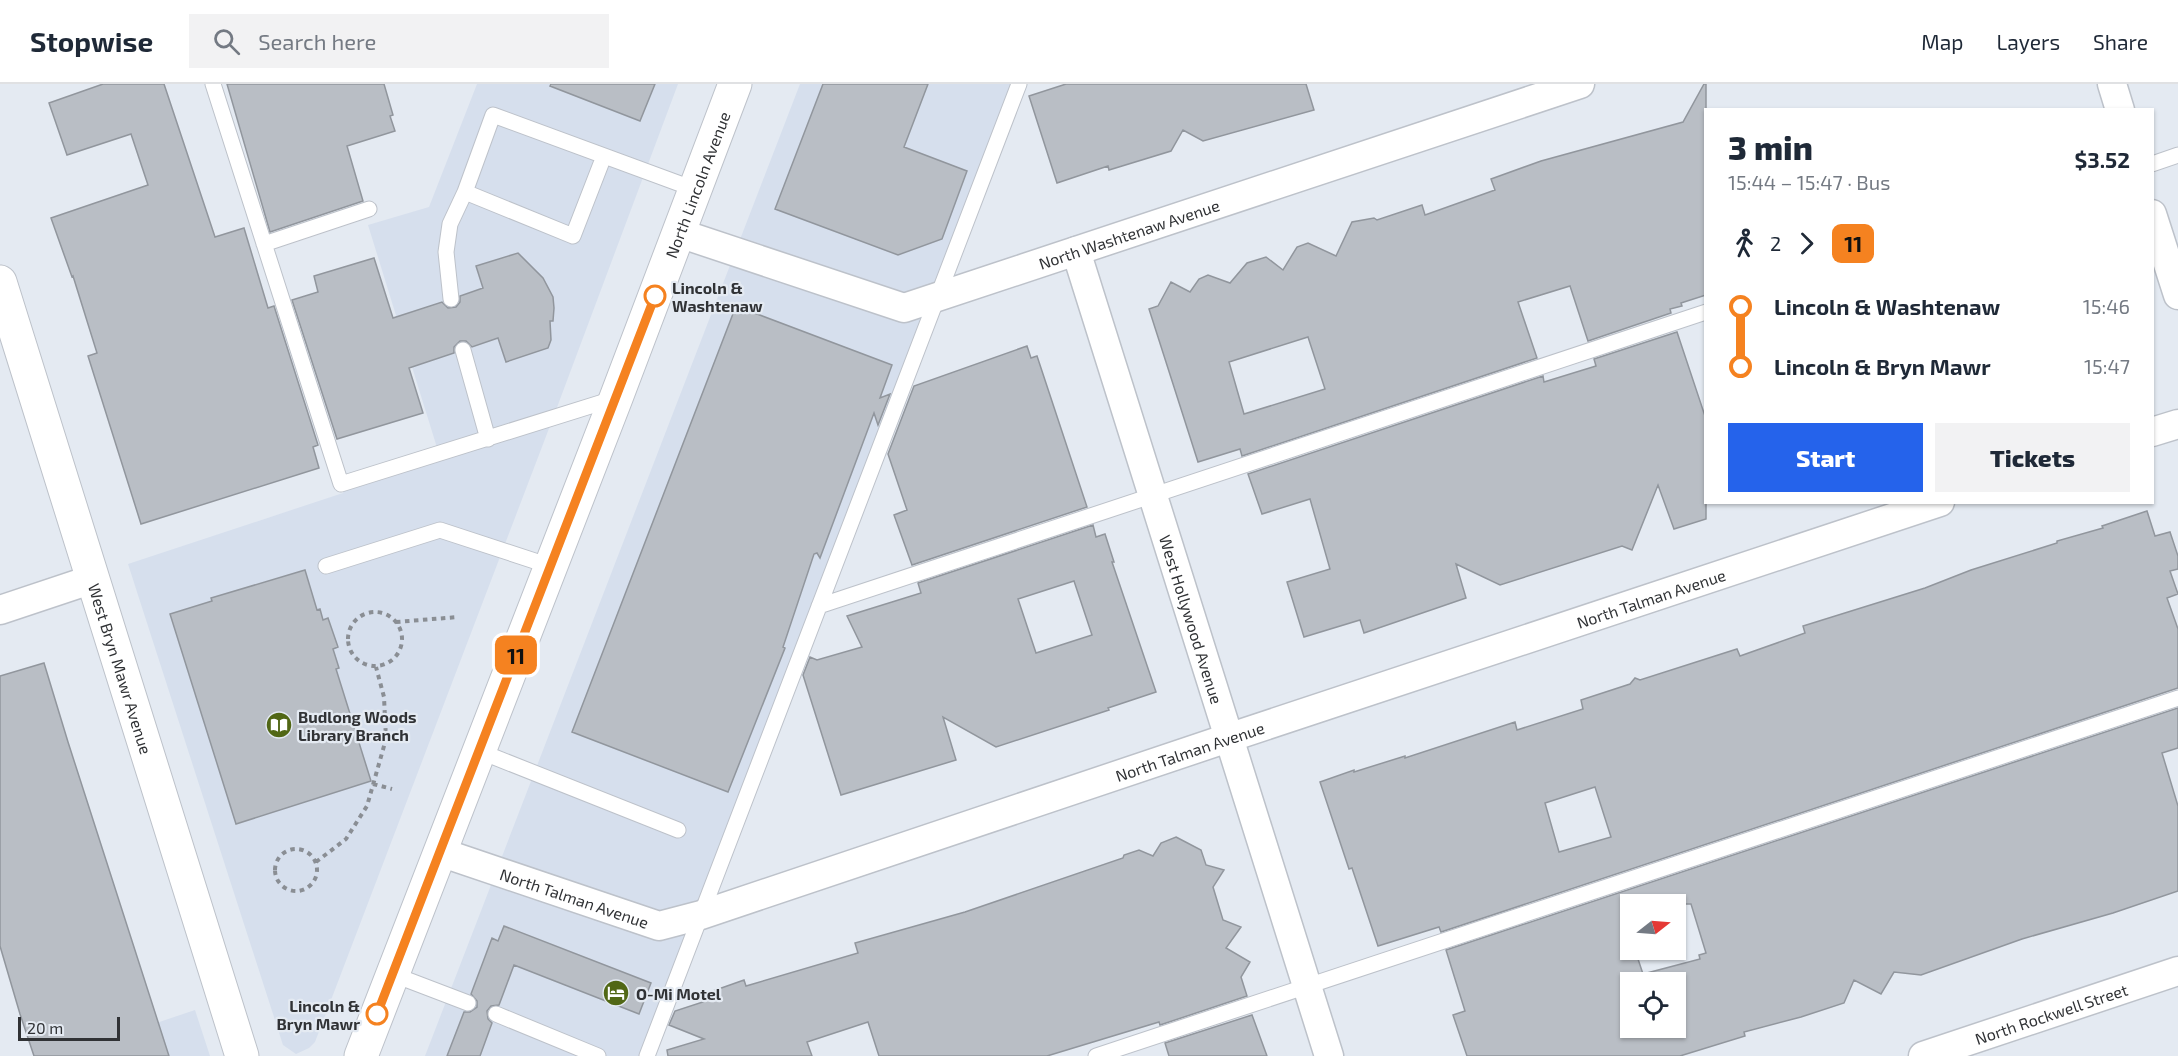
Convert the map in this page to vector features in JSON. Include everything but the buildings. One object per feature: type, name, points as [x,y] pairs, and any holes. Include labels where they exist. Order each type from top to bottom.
[{"type":"main road","name":"North Lincoln Avenue","points":[[361,1056],[735,84]]},
{"type":"main road","name":"West Bryn Mawr Avenue","points":[[0,282],[242,1056]]},
{"type":"street","name":"North Washtenaw Avenue","points":[[679,233],[904,309],[1580,84]]},
{"type":"street","points":[[2112,84],[2119,108]]},
{"type":"street","points":[[2154,220],[2178,295]]},
{"type":"street","name":"West Hollywood Avenue","points":[[1076,251],[1329,1056]]},
{"type":"street","points":[[2154,431],[2178,424]]},
{"type":"street","name":"North Talman Avenue","points":[[440,852],[659,926],[701,915],[1934,504]]},
{"type":"street","points":[[0,610],[93,579]]},
{"type":"street","name":"North Rockwell Street","points":[[1923,1056],[2178,971]]},
{"type":"lane","points":[[213,84],[341,484],[616,398]]},
{"type":"lane","points":[[647,1056],[1019,84]]},
{"type":"lane","points":[[451,299],[446,252],[450,224],[465,192],[493,115],[694,189]]},
{"type":"lane","points":[[2154,163],[2178,155]]},
{"type":"lane","points":[[465,192],[573,236],[604,156]]},
{"type":"lane","points":[[264,244],[369,209]]},
{"type":"lane","points":[[819,606],[1704,313]]},
{"type":"lane","points":[[463,350],[488,439]]},
{"type":"lane","points":[[326,566],[440,530],[550,566]]},
{"type":"lane","points":[[1096,1056],[2178,698]]},
{"type":"lane","points":[[479,751],[678,830]]},
{"type":"lane","points":[[392,974],[468,1003]]},
{"type":"lane","points":[[496,1014],[598,1056]]},
{"type":"path","points":[[373,612],[390,616],[396,622],[402,639],[401,649],[396,657],[389,663],[376,667],[362,664],[350,651],[348,633],[357,618],[373,612]]},
{"type":"path","points":[[396,622],[458,617]]},
{"type":"path","points":[[316,862],[346,839],[367,806],[374,784],[386,739],[384,697],[376,667]]},
{"type":"path","points":[[374,784],[392,789]]},
{"type":"path","points":[[294,849],[308,852],[316,862],[316,876],[308,888],[301,891],[287,889],[277,879],[275,873],[278,859],[287,851],[294,849]]},
{"type":"shaded area","points":[[477,84],[678,84],[315,1042],[309,1048],[296,1054],[283,1045],[128,564],[343,493],[341,484],[439,454],[368,225],[429,207]]},
{"type":"shaded area","points":[[800,84],[1019,84],[647,1056],[425,1056]]},
{"type":"shaded area","points":[[195,1010],[210,1056],[58,1056]]},
{"type":"bus line","name":"11","points":[[377,1014],[655,296]]},
{"type":"place","name":"Lincoln & Washtenaw","points":[[655,296]]},
{"type":"place","name":"Budlong Woods Library Branch","points":[[279,725]]},
{"type":"place","name":"O-Mi Motel","points":[[616,993]]},
{"type":"place","name":"Lincoln & Bryn Mawr","points":[[377,1014]]}]
